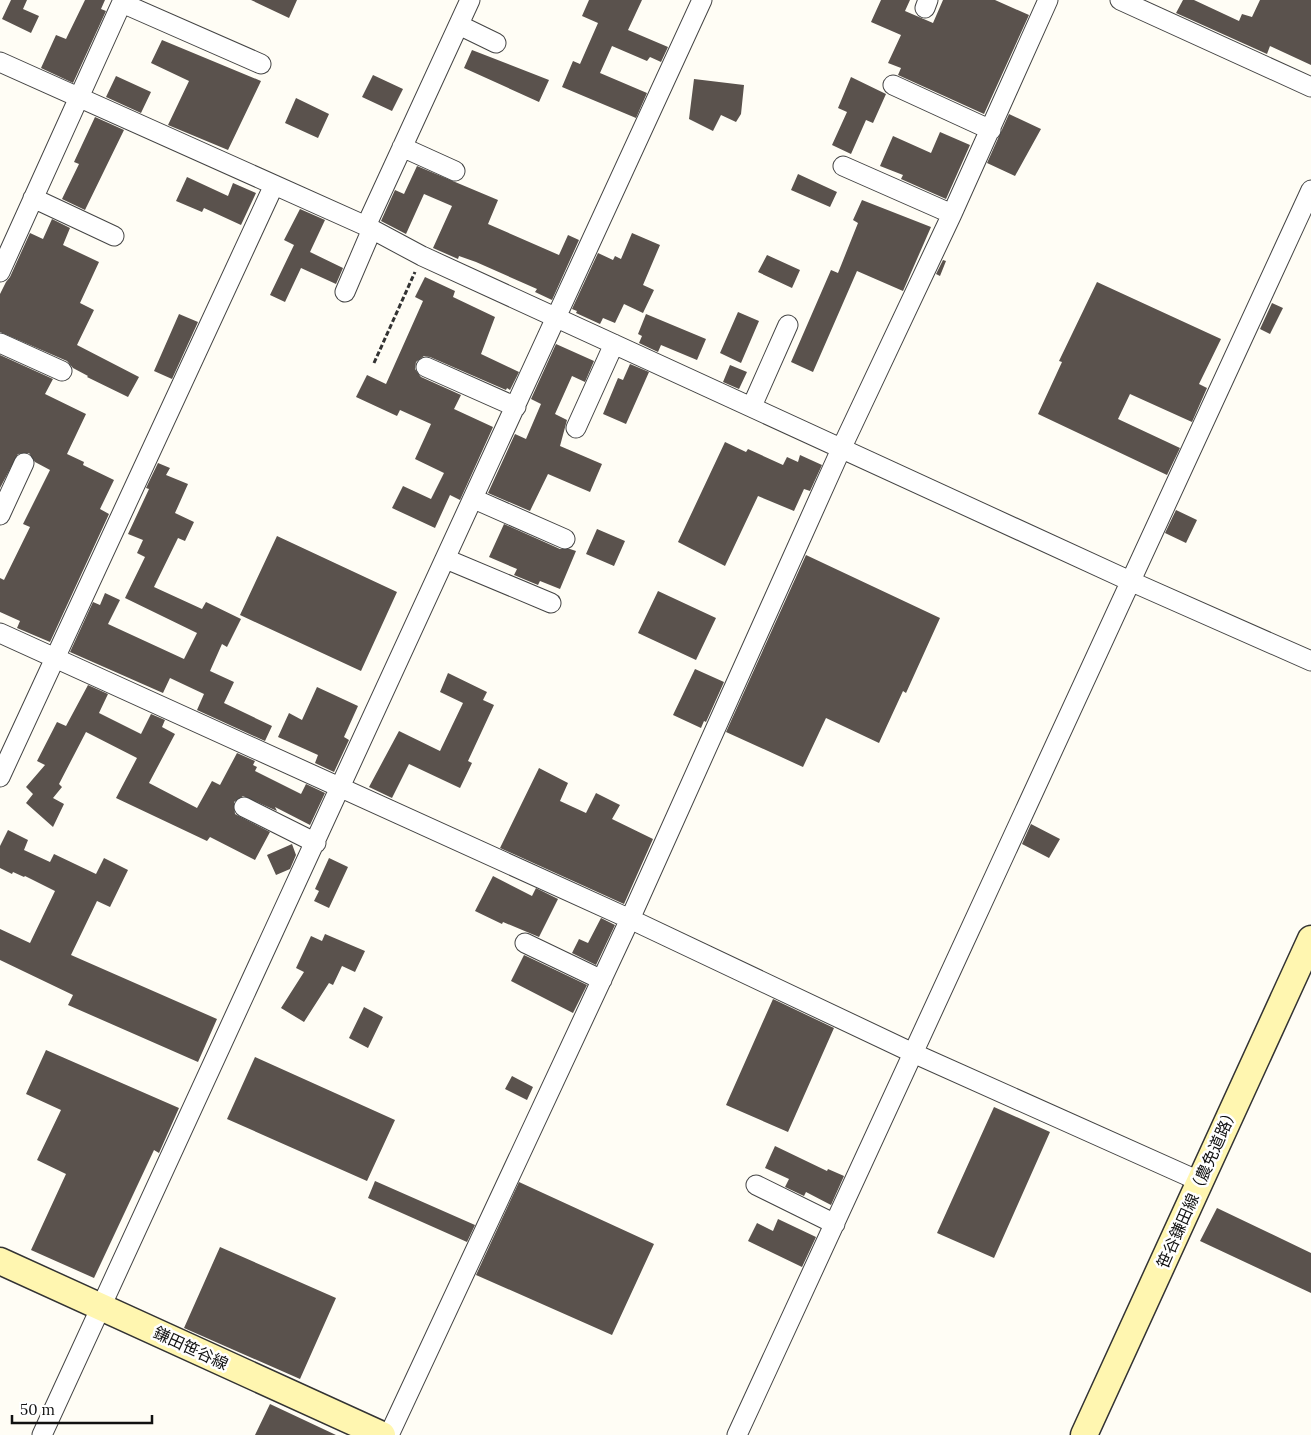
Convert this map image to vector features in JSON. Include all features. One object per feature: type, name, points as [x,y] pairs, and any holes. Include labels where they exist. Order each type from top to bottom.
[{"type":"street","points":[[345,292],[402,147],[470,0]]},
{"type":"street","points":[[42,1435],[316,843],[702,0]]},
{"type":"street","points":[[389,1435],[602,980],[842,447],[991,130],[1048,0]]},
{"type":"street","points":[[1120,0],[1311,87]]},
{"type":"street","points":[[0,272],[123,1],[260,64]]},
{"type":"street","points":[[458,25],[496,43]]},
{"type":"street","points":[[0,62],[369,228],[422,256],[842,447],[1130,581],[1311,661]]},
{"type":"street","points":[[893,85],[991,130]]},
{"type":"street","points":[[402,147],[455,171]]},
{"type":"street","points":[[843,166],[952,214]]},
{"type":"street","points":[[0,777],[274,185]]},
{"type":"street","points":[[737,1435],[1311,190]]},
{"type":"street","points":[[33,198],[114,236]]},
{"type":"street","points":[[752,406],[788,325]]},
{"type":"street","points":[[0,343],[62,371]]},
{"type":"street","points":[[576,428],[614,344]]},
{"type":"street","points":[[426,367],[516,407]]},
{"type":"street","points":[[0,515],[24,463]]},
{"type":"street","points":[[474,499],[565,539]]},
{"type":"street","points":[[446,559],[551,603]]},
{"type":"street","points":[[0,634],[630,919],[913,1053],[1199,1182]]},
{"type":"street","points":[[244,807],[316,843]]},
{"type":"street","name":"笹谷鎌田線（農免道路）","points":[[1084,1435],[1311,939]]},
{"type":"street","points":[[525,943],[602,980]]},
{"type":"street","points":[[756,1185],[835,1224]]},
{"type":"street","name":"鎌田笹谷線","points":[[0,1261],[382,1435]]},
{"type":"path","points":[[374,363],[422,256]]},
{"type":"building","points":[[11,0],[27,0],[23,9],[39,16],[31,33],[2,19]]},
{"type":"building","points":[[85,0],[105,0],[101,9],[106,11],[73,83],[41,68],[56,35],[66,39]]},
{"type":"building","points":[[251,0],[297,0],[289,18]]},
{"type":"building","points":[[589,0],[642,0],[628,30],[668,47],[661,62],[650,57],[647,61],[612,46],[600,73],[647,93],[636,118],[562,87],[573,61],[580,64],[598,23],[582,16]]},
{"type":"building","points":[[881,0],[910,0],[905,11],[933,23],[943,0],[995,0],[1029,15],[984,114],[898,75],[901,68],[888,63],[901,35],[871,22]]},
{"type":"building","points":[[1183,0],[1194,0],[1239,21],[1242,14],[1252,17],[1260,0],[1311,0],[1311,65],[1270,46],[1267,54],[1176,13]]},
{"type":"building","points":[[162,40],[261,81],[228,150],[168,125],[189,81],[151,63]]},
{"type":"building","points":[[472,50],[549,80],[539,102],[464,68]]},
{"type":"building","points":[[373,75],[403,89],[392,111],[362,97]]},
{"type":"building","points":[[116,76],[151,92],[141,113],[106,97]]},
{"type":"building","points":[[851,77],[886,94],[873,123],[866,120],[851,154],[832,145],[847,112],[838,108]]},
{"type":"building","points":[[694,79],[744,85],[741,114],[736,122],[721,115],[713,131],[689,119]]},
{"type":"building","points":[[296,98],[329,114],[318,138],[285,123]]},
{"type":"building","points":[[1009,114],[1041,129],[1015,176],[987,163]]},
{"type":"building","points":[[95,117],[124,130],[85,210],[62,199],[79,164],[74,162]]},
{"type":"building","points":[[940,132],[970,145],[946,199],[901,179],[903,175],[880,166],[893,136],[931,153]]},
{"type":"building","points":[[417,166],[498,200],[488,224],[559,255],[568,235],[579,240],[552,300],[535,292],[537,289],[476,262],[459,256],[458,259],[433,248],[452,206],[424,194],[406,234],[381,221],[395,190],[404,194]]},
{"type":"building","points":[[798,174],[837,192],[830,207],[791,190]]},
{"type":"building","points":[[187,177],[228,196],[233,183],[256,193],[241,225],[204,208],[202,212],[176,201]]},
{"type":"building","points":[[862,200],[931,227],[903,291],[857,271],[813,372],[791,362],[831,270],[838,273],[858,223],[853,220]]},
{"type":"building","points":[[300,209],[325,220],[310,252],[343,268],[336,284],[301,268],[285,302],[270,295],[294,245],[284,240]]},
{"type":"building","points":[[52,219],[70,228],[63,245],[99,262],[80,303],[94,310],[77,345],[139,377],[128,397],[87,377],[73,368],[67,361],[0,332],[0,294],[30,233],[43,239]]},
{"type":"building","points":[[632,233],[660,245],[643,285],[654,290],[643,313],[624,304],[615,323],[603,318],[600,324],[576,313],[577,311],[572,309],[598,253],[613,260],[615,256],[621,259]]},
{"type":"building","points":[[767,255],[800,270],[792,288],[758,272]]},
{"type":"building","points":[[943,260],[946,261],[940,276],[936,274]]},
{"type":"building","points":[[425,277],[455,291],[453,297],[495,317],[481,354],[519,372],[510,390],[507,388],[506,390],[430,357],[424,356],[416,362],[415,369],[421,377],[461,395],[454,409],[493,427],[460,500],[450,495],[435,528],[392,508],[403,486],[431,499],[444,473],[415,459],[431,424],[400,410],[397,416],[356,397],[367,375],[386,384],[423,301],[415,297]]},
{"type":"building","points":[[1097,282],[1221,339],[1199,384],[1207,388],[1192,422],[1130,394],[1118,419],[1180,448],[1167,475],[1038,414],[1062,362],[1059,361]]},
{"type":"building","points":[[1272,303],[1283,308],[1270,334],[1260,329]]},
{"type":"building","points":[[738,312],[759,321],[741,363],[720,353]]},
{"type":"building","points":[[179,314],[198,322],[172,379],[154,371]]},
{"type":"building","points":[[646,314],[706,339],[697,360],[661,345],[658,352],[639,343],[642,336],[638,334]]},
{"type":"building","points":[[556,344],[594,361],[585,382],[572,376],[555,414],[567,420],[560,446],[602,464],[590,492],[548,474],[530,511],[488,493],[515,434],[526,439],[541,404],[531,399]]},
{"type":"building","points":[[0,355],[53,379],[45,394],[86,414],[67,454],[84,462],[83,465],[114,480],[100,509],[109,514],[50,642],[17,628],[20,621],[0,612],[0,578],[4,580],[30,527],[23,524],[50,470],[35,462],[29,453],[18,454],[0,488]]},
{"type":"building","points":[[630,364],[649,372],[626,424],[603,414],[618,378],[623,380]]},
{"type":"building","points":[[730,365],[747,372],[739,389],[723,382]]},
{"type":"building","points":[[725,442],[746,452],[748,449],[783,465],[787,457],[798,462],[800,455],[822,465],[810,491],[804,489],[794,511],[758,496],[725,566],[678,542]]},
{"type":"building","points":[[158,463],[170,468],[166,475],[188,484],[175,513],[194,522],[185,541],[178,538],[154,587],[202,609],[206,602],[241,619],[227,647],[222,644],[210,671],[234,682],[224,703],[272,726],[265,741],[197,710],[204,694],[170,678],[163,693],[70,652],[93,602],[100,605],[105,593],[120,600],[108,624],[184,659],[197,633],[125,598],[145,557],[137,553],[143,540],[128,534],[149,489],[146,488]]},
{"type":"building","points":[[1176,510],[1197,520],[1186,543],[1165,533]]},
{"type":"building","points":[[504,524],[560,549],[576,551],[560,589],[540,581],[538,585],[514,575],[517,569],[489,557]]},
{"type":"building","points":[[597,529],[625,541],[614,566],[586,554]]},
{"type":"building","points":[[277,536],[397,592],[361,671],[240,615]]},
{"type":"building","points":[[806,555],[940,618],[906,693],[903,691],[879,743],[826,718],[803,767],[726,732]]},
{"type":"building","points":[[658,591],[716,618],[696,660],[638,633]]},
{"type":"building","points":[[695,669],[724,682],[706,722],[704,721],[701,728],[673,715]]},
{"type":"building","points":[[448,673],[487,692],[483,700],[494,705],[468,761],[472,763],[460,788],[409,764],[392,798],[369,787],[399,731],[440,751],[463,703],[440,692]]},
{"type":"building","points":[[88,685],[108,694],[99,713],[141,734],[151,714],[165,720],[162,727],[175,734],[149,783],[197,808],[212,781],[220,785],[237,753],[255,761],[253,765],[257,767],[255,771],[301,794],[306,784],[325,793],[310,825],[275,807],[277,811],[243,796],[234,802],[235,814],[270,832],[255,860],[210,837],[207,841],[116,798],[137,758],[86,732],[59,784],[62,787],[53,798],[64,804],[53,827],[26,803],[33,794],[26,787],[45,765],[37,761],[57,722],[66,726]]},
{"type":"building","points":[[317,687],[358,706],[344,737],[349,740],[334,772],[315,763],[318,755],[278,737],[289,713],[302,720]]},
{"type":"building","points":[[539,768],[568,783],[560,801],[586,813],[596,793],[620,805],[612,819],[653,839],[624,904],[500,848]]},
{"type":"building","points":[[1031,824],[1060,839],[1049,858],[1022,844]]},
{"type":"building","points":[[8,830],[28,840],[24,850],[50,862],[54,854],[96,874],[104,858],[128,870],[110,907],[97,901],[71,955],[217,1019],[198,1062],[68,1005],[73,995],[0,960],[0,929],[30,943],[55,891],[25,876],[13,872],[12,874],[0,868],[0,846]]},
{"type":"building","points":[[292,844],[296,855],[290,869],[276,875],[267,855]]},
{"type":"building","points":[[329,858],[348,867],[329,908],[314,901],[319,891],[315,889]]},
{"type":"building","points":[[493,876],[532,896],[536,888],[558,899],[539,937],[503,922],[502,924],[475,911]]},
{"type":"building","points":[[601,918],[615,925],[596,965],[572,953],[579,939],[588,943]]},
{"type":"building","points":[[325,934],[365,951],[355,972],[342,966],[333,985],[329,983],[304,1022],[281,1008],[304,972],[296,968],[311,936],[322,941]]},
{"type":"building","points":[[524,955],[587,985],[573,1013],[511,981]]},
{"type":"building","points":[[773,999],[834,1028],[788,1132],[726,1105]]},
{"type":"building","points":[[364,1007],[383,1017],[368,1048],[349,1038]]},
{"type":"building","points":[[46,1050],[179,1108],[159,1153],[154,1150],[94,1278],[31,1250],[66,1174],[37,1160],[61,1110],[26,1094]]},
{"type":"building","points":[[255,1057],[395,1120],[367,1181],[227,1119]]},
{"type":"building","points":[[512,1076],[533,1087],[527,1100],[505,1089]]},
{"type":"building","points":[[994,1107],[1050,1132],[994,1258],[937,1233]]},
{"type":"building","points":[[775,1146],[827,1171],[828,1169],[844,1176],[831,1205],[806,1192],[804,1196],[785,1187],[789,1179],[765,1168]]},
{"type":"building","points":[[375,1181],[475,1225],[467,1242],[368,1198]]},
{"type":"building","points":[[519,1182],[654,1244],[612,1335],[476,1275]]},
{"type":"building","points":[[1217,1208],[1311,1253],[1311,1293],[1200,1241]]},
{"type":"building","points":[[778,1219],[816,1237],[802,1267],[748,1241],[757,1223],[773,1231]]},
{"type":"building","points":[[220,1247],[336,1298],[300,1379],[184,1328]]},
{"type":"building","points":[[270,1404],[336,1435],[255,1435]]}]
